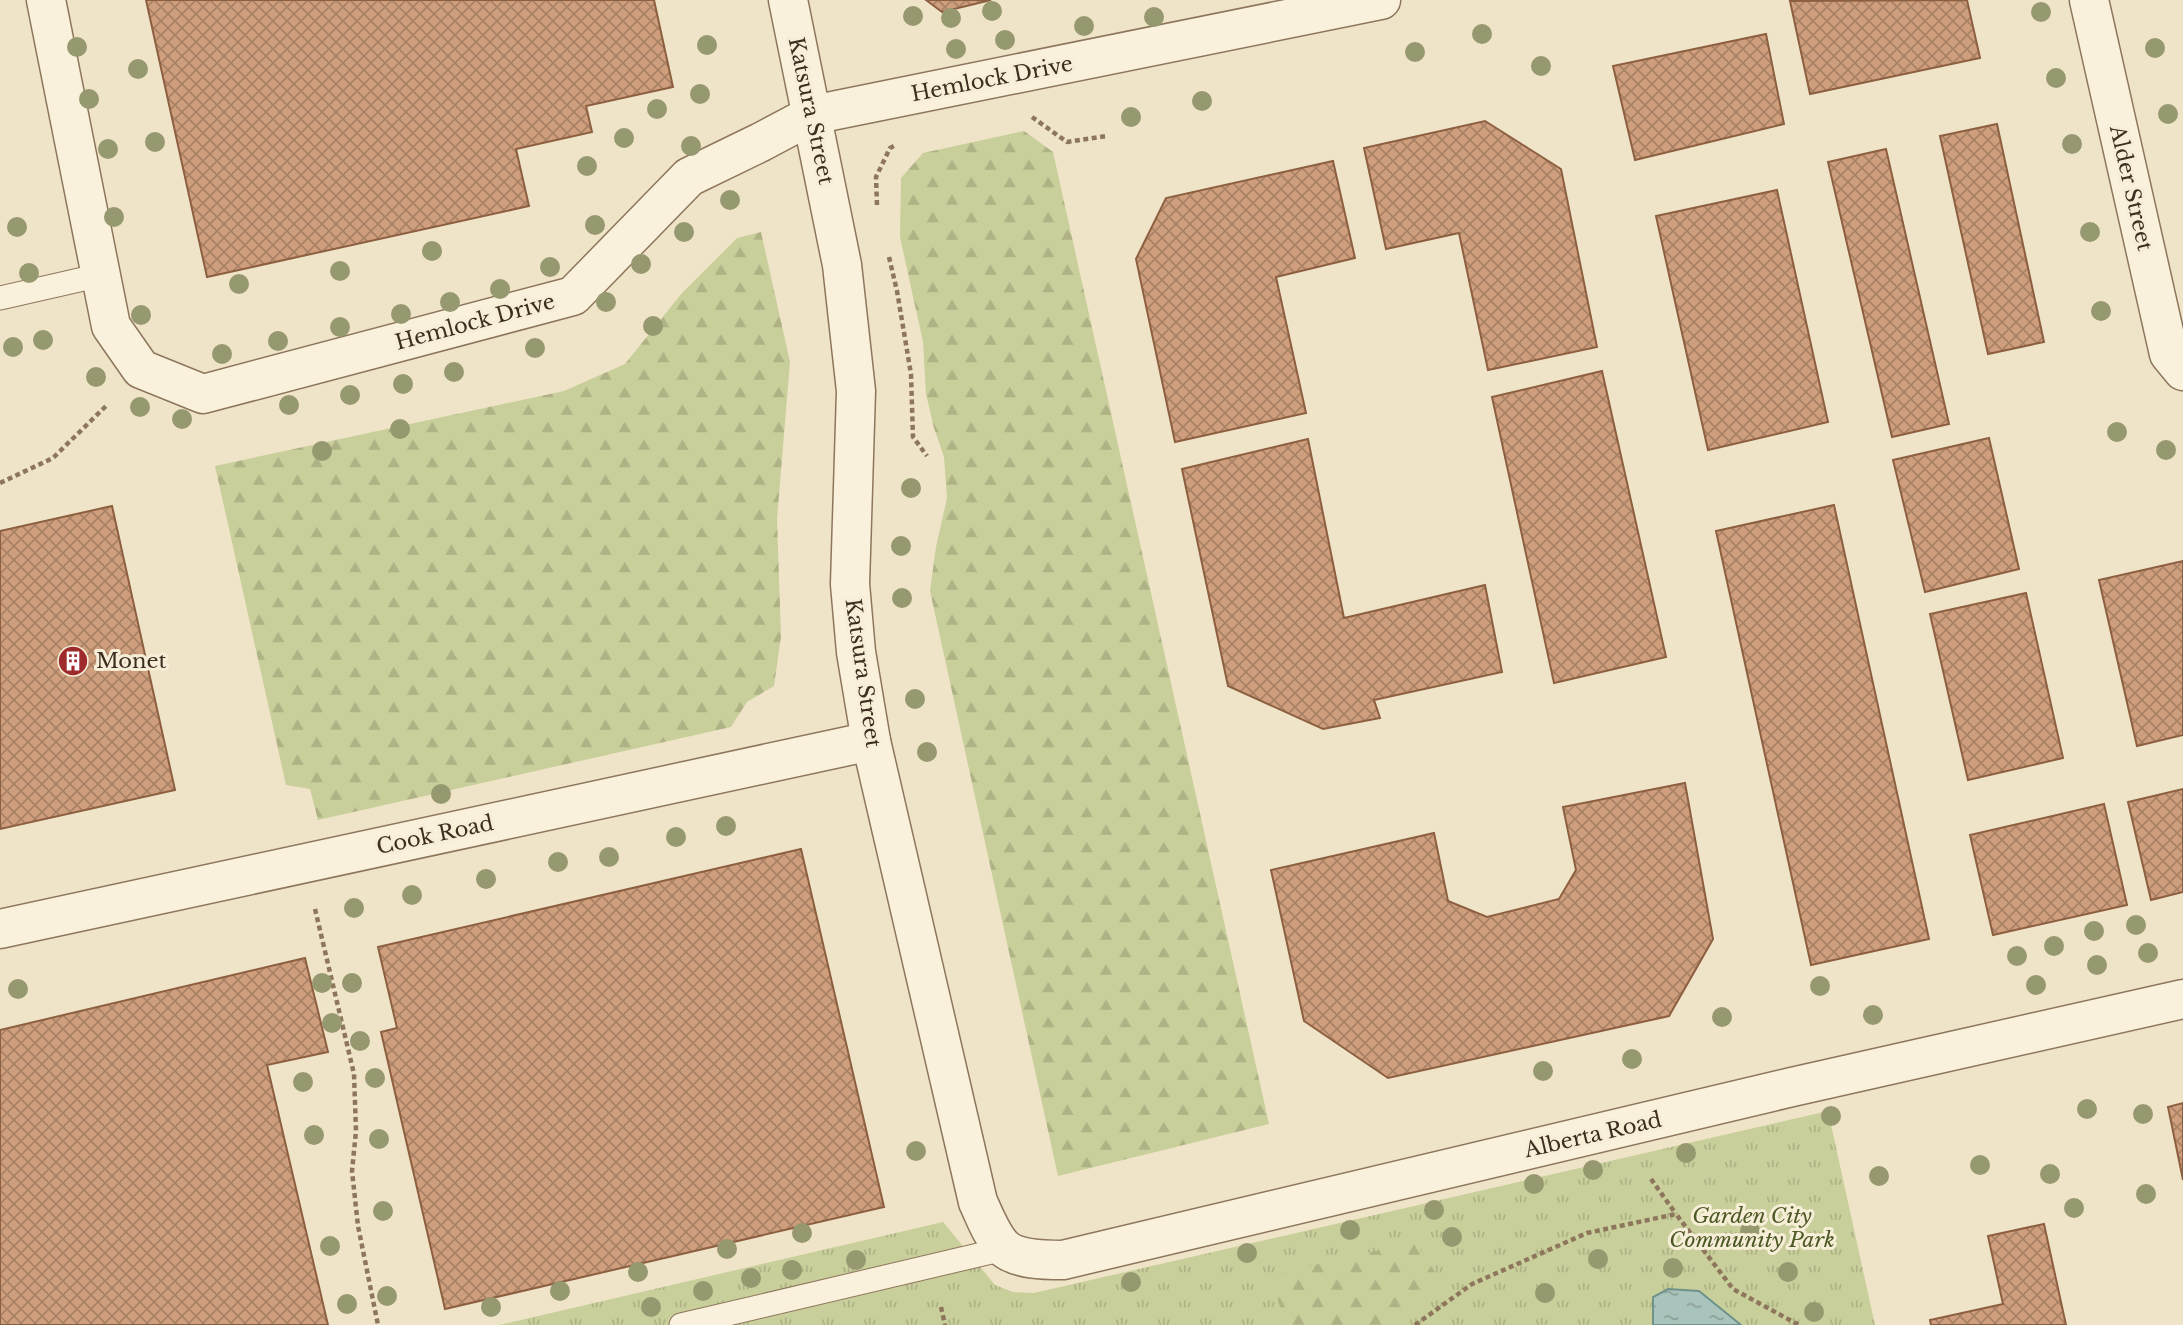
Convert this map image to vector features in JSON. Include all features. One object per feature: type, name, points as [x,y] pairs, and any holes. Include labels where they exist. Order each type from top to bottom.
[{"type":"street","name":"Hemlock Drive","points":[[47,0],[111,326],[141,369],[203,394],[573,296],[689,177],[812,115],[1381,0]]},
{"type":"street","name":"Katsura Street","points":[[788,0],[842,265],[856,391],[850,584],[856,652],[871,741],[978,1202],[1004,1249]]},
{"type":"street","name":"Alder Street","points":[[2090,0],[2169,354],[2183,371]]},
{"type":"street","name":"Cook Road","points":[[0,929],[871,741]]},
{"type":"street","name":"Alberta Road","points":[[1004,1249],[1030,1259],[1063,1260],[1792,1087],[2183,999]]},
{"type":"lane","points":[[0,298],[101,275]]},
{"type":"lane","points":[[681,1325],[1004,1249]]},
{"type":"path","points":[[1030,115],[1067,142],[1107,136]]},
{"type":"path","points":[[878,217],[876,177],[890,148],[902,142]]},
{"type":"path","points":[[888,254],[911,374],[913,437],[927,456]]},
{"type":"path","points":[[0,483],[53,458],[106,407]]},
{"type":"path","points":[[315,909],[354,1074],[356,1131],[352,1171],[358,1226],[378,1325]]},
{"type":"path","points":[[1651,1179],[1733,1289],[1799,1325]]},
{"type":"path","points":[[1415,1325],[1472,1284],[1574,1239],[1676,1214]]},
{"type":"path","points":[[940,1307],[945,1325]]},
{"type":"green space","points":[[1024,131],[1053,152],[1269,1124],[1058,1176],[930,591],[947,498],[944,457],[926,394],[923,342],[900,237],[901,178],[923,153]]},
{"type":"green space","points":[[761,232],[790,362],[777,519],[781,636],[774,686],[747,702],[731,727],[318,820],[310,789],[286,785],[215,466],[564,391],[625,364],[682,293],[737,238]]},
{"type":"green space","name":"Garden City Community Park","points":[[1828,1111],[1875,1325],[499,1325],[943,1222],[995,1285],[1013,1292],[1034,1293]]},
{"type":"green space","points":[[1415,1242],[1440,1280],[1397,1313],[1389,1325],[1285,1325],[1271,1275]]},
{"type":"water","points":[[1668,1289],[1699,1291],[1741,1325],[1653,1325],[1653,1297]]},
{"type":"building","points":[[146,0],[654,0],[673,87],[586,106],[592,132],[516,149],[529,206],[207,277]]},
{"type":"building","points":[[926,0],[991,0],[942,12]]},
{"type":"building","points":[[1967,0],[1980,58],[1810,94],[1790,1]]},
{"type":"building","points":[[1766,34],[1784,124],[1635,160],[1613,66]]},
{"type":"building","points":[[1485,121],[1561,169],[1597,347],[1488,370],[1459,233],[1386,249],[1364,148]]},
{"type":"building","points":[[1997,124],[2044,342],[1988,354],[1940,136]]},
{"type":"building","points":[[1886,149],[1949,424],[1892,437],[1828,162]]},
{"type":"building","points":[[1333,161],[1355,258],[1276,277],[1306,413],[1175,442],[1136,259],[1166,198]]},
{"type":"building","points":[[1777,190],[1828,422],[1708,450],[1656,216]]},
{"type":"building","points":[[1602,371],[1666,657],[1554,683],[1492,397]]},
{"type":"building","points":[[1989,438],[2019,569],[1925,592],[1893,460]]},
{"type":"building","points":[[1308,439],[1344,618],[1485,585],[1502,672],[1374,700],[1380,718],[1323,729],[1228,686],[1182,469]]},
{"type":"building","points":[[1834,505],[1929,939],[1811,965],[1716,531]]},
{"type":"building","name":"Monet","points":[[112,506],[175,790],[0,829],[0,531]]},
{"type":"building","points":[[2183,561],[2183,735],[2137,746],[2099,580]]},
{"type":"building","points":[[2026,593],[2063,758],[1968,780],[1930,614]]},
{"type":"building","points":[[1685,783],[1713,939],[1669,1016],[1388,1078],[1304,1021],[1271,870],[1434,833],[1448,901],[1487,917],[1559,899],[1576,870],[1563,807]]},
{"type":"building","points":[[2183,789],[2183,892],[2151,900],[2128,802]]},
{"type":"building","points":[[2104,804],[2127,905],[1993,935],[1970,835]]},
{"type":"building","points":[[801,849],[884,1207],[445,1309],[381,1032],[397,1028],[378,947]]},
{"type":"building","points":[[305,958],[328,1052],[267,1065],[328,1325],[0,1325],[0,1030]]},
{"type":"building","points":[[2183,1103],[2183,1180],[2168,1107]]},
{"type":"building","points":[[2044,1224],[2066,1325],[1931,1325],[1930,1320],[2003,1304],[1988,1236]]},
{"type":"place","name":"Monet","points":[[73,661]]}]
